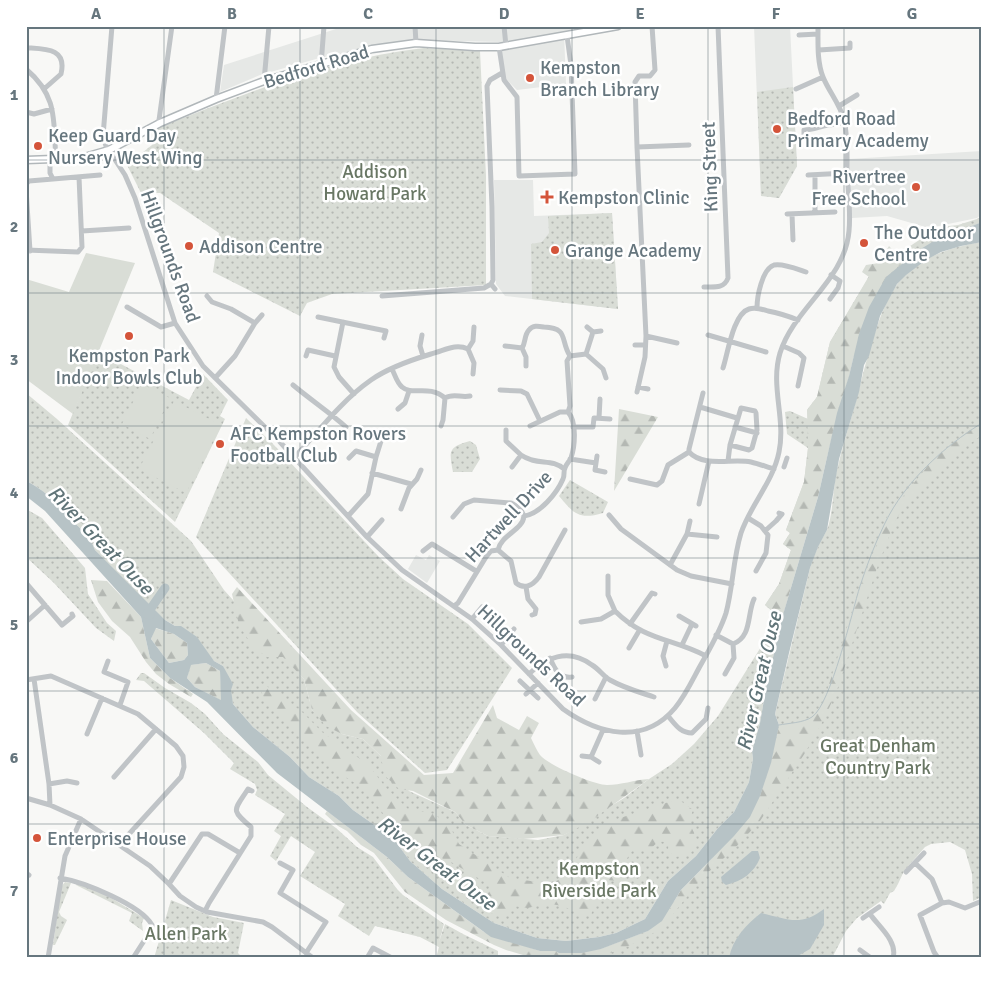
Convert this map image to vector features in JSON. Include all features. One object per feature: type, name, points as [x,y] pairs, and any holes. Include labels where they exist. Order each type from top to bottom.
[{"type":"main road","name":"Bedford Road","points":[[26,160],[81,158],[109,150],[160,123],[216,99],[264,82],[372,49],[416,43],[502,46],[567,36],[591,29],[618,26]]},
{"type":"street","points":[[109,150],[103,136],[112,26]]},
{"type":"street","points":[[160,123],[172,26]]},
{"type":"street","points":[[216,99],[225,26]]},
{"type":"street","points":[[264,82],[269,26]]},
{"type":"street","points":[[320,65],[324,26]]},
{"type":"street","points":[[415,26],[416,43]]},
{"type":"street","points":[[504,26],[502,73],[504,80],[517,97],[519,176],[576,174],[571,65],[567,36]]},
{"type":"street","points":[[648,389],[637,389],[645,356],[646,336],[636,147],[635,82],[639,76],[650,76],[655,70],[652,26]]},
{"type":"street","name":"King Street","points":[[704,287],[720,287],[724,285],[728,278],[718,26]]},
{"type":"street","name":"Hillgrounds Road","points":[[109,150],[125,175],[135,198],[175,322],[192,349],[215,378],[294,458],[367,537],[402,570],[472,619],[501,645],[563,709],[584,722],[603,730],[637,731],[655,725],[668,716],[680,702],[706,656],[726,613],[739,541],[748,518],[768,483],[777,461],[781,438],[777,399],[777,374],[780,354],[798,320],[842,260],[847,243],[849,221],[845,122],[839,106],[823,77],[819,60],[818,26]]},
{"type":"street","points":[[799,35],[818,34]]},
{"type":"street","points":[[819,50],[850,48],[850,44]]},
{"type":"street","points":[[29,48],[51,49],[60,57],[62,62],[61,74],[44,89]]},
{"type":"street","points":[[26,69],[44,89],[55,120],[53,160],[50,173],[53,178]]},
{"type":"street","points":[[382,296],[484,288],[491,284],[493,280],[492,207],[487,86],[490,80],[502,73]]},
{"type":"street","points":[[796,89],[823,77]]},
{"type":"street","points":[[839,106],[857,95]]},
{"type":"street","points":[[26,112],[34,114],[52,109]]},
{"type":"street","points":[[804,134],[804,130],[815,130],[827,125],[845,122]]},
{"type":"street","points":[[636,147],[689,145]]},
{"type":"street","points":[[815,213],[811,175],[847,173]]},
{"type":"street","points":[[26,184],[29,181],[53,178],[100,175]]},
{"type":"street","points":[[26,189],[28,250],[78,252],[82,247],[79,177]]},
{"type":"street","points":[[793,240],[790,214],[835,212]]},
{"type":"street","points":[[82,231],[129,228]]},
{"type":"street","points":[[757,308],[757,300],[764,277],[770,267],[776,264],[806,272]]},
{"type":"street","points":[[831,275],[840,281],[838,288],[831,295]]},
{"type":"street","points":[[491,284],[495,289]]},
{"type":"street","points":[[207,296],[212,302],[231,309],[255,323]]},
{"type":"street","points":[[128,307],[162,327],[175,322]]},
{"type":"street","points":[[724,368],[736,322],[740,315],[751,308],[757,308],[798,320]]},
{"type":"street","points":[[215,378],[235,356],[262,315]]},
{"type":"street","points":[[318,317],[386,331],[384,338]]},
{"type":"street","points":[[342,322],[334,367],[336,373],[354,394]]},
{"type":"street","points":[[468,349],[473,341],[474,327]]},
{"type":"street","points":[[522,348],[531,327],[555,328],[562,334],[570,356],[586,354],[603,368],[606,378]]},
{"type":"street","points":[[587,327],[593,332],[601,331]]},
{"type":"street","points":[[586,354],[593,332]]},
{"type":"street","points":[[422,334],[420,346],[423,356]]},
{"type":"street","points":[[708,335],[757,352],[766,352]]},
{"type":"street","points":[[646,336],[677,343]]},
{"type":"street","points":[[635,345],[645,346]]},
{"type":"street","points":[[505,346],[522,348]]},
{"type":"street","points":[[783,346],[799,353],[804,358],[803,378],[798,386]]},
{"type":"street","points":[[294,458],[354,394],[370,380],[423,356],[452,347],[468,349]]},
{"type":"street","points":[[522,348],[526,357],[526,366]]},
{"type":"street","points":[[468,349],[474,363],[473,374]]},
{"type":"street","points":[[306,356],[308,350],[335,356]]},
{"type":"street","name":"Hartwell Drive","points":[[454,606],[458,603],[476,571],[491,551],[498,550],[502,540],[522,523],[524,516],[534,512],[554,493],[564,476],[564,469],[570,459],[573,427],[572,418],[568,412],[570,406],[567,361],[570,356]]},
{"type":"street","points":[[392,369],[401,386],[409,391],[433,391],[445,398]]},
{"type":"street","points":[[293,386],[346,427]]},
{"type":"street","points":[[500,390],[521,391],[527,394],[540,421]]},
{"type":"street","points":[[402,409],[409,391]]},
{"type":"street","points":[[630,478],[657,485],[662,481],[668,465],[689,452],[703,392]]},
{"type":"street","points":[[445,398],[453,395],[470,396]]},
{"type":"street","points":[[440,426],[445,420],[445,398]]},
{"type":"street","points":[[599,418],[600,399]]},
{"type":"street","points":[[700,406],[738,418]]},
{"type":"street","points":[[728,461],[730,445],[741,408],[755,411],[756,433],[751,450],[730,445]]},
{"type":"street","points":[[530,426],[560,412],[568,412]]},
{"type":"street","points":[[573,427],[593,427],[594,418],[610,419]]},
{"type":"street","points":[[735,427],[756,433]]},
{"type":"street","points":[[506,430],[506,441],[521,455],[532,461],[550,462],[564,469]]},
{"type":"street","points":[[348,515],[368,494],[381,440]]},
{"type":"street","points":[[349,458],[356,451],[376,457]]},
{"type":"street","points":[[689,452],[709,461],[751,462],[774,469]]},
{"type":"street","points":[[512,467],[521,455]]},
{"type":"street","points":[[570,459],[596,459],[595,470],[606,472]]},
{"type":"street","points":[[699,504],[709,461]]},
{"type":"street","points":[[777,461],[785,463]]},
{"type":"street","points":[[402,509],[411,484],[417,479],[420,470]]},
{"type":"street","points":[[372,473],[411,484]]},
{"type":"street","points":[[453,517],[464,504],[474,500],[511,503],[520,508],[524,516]]},
{"type":"street","points":[[458,511],[463,516]]},
{"type":"street","points":[[766,530],[782,513]]},
{"type":"street","points":[[609,515],[613,524],[670,565],[690,576],[732,584]]},
{"type":"street","points":[[748,518],[766,530],[768,535],[766,553],[759,569]]},
{"type":"street","points":[[367,537],[382,520]]},
{"type":"street","points":[[670,565],[687,534],[690,521]]},
{"type":"street","points":[[498,550],[511,561],[516,583],[526,587],[535,582],[539,577],[559,536],[564,530]]},
{"type":"street","points":[[687,534],[717,538]]},
{"type":"street","points":[[423,551],[432,544],[476,571]]},
{"type":"street","points":[[608,576],[608,595],[615,611],[630,624],[639,631],[682,645],[706,656]]},
{"type":"street","points":[[26,584],[62,625],[74,616],[72,614]]},
{"type":"street","points":[[526,587],[528,599],[536,609],[535,614],[532,615]]},
{"type":"street","points":[[630,624],[652,593],[654,594]]},
{"type":"street","points":[[733,644],[745,635],[754,601]]},
{"type":"street","points":[[26,622],[45,606]]},
{"type":"street","points":[[472,619],[482,608]]},
{"type":"street","points":[[581,622],[601,618],[615,611]]},
{"type":"street","points":[[679,616],[694,625],[682,645]]},
{"type":"street","points":[[501,645],[514,629]]},
{"type":"street","points":[[629,648],[639,631]]},
{"type":"street","points":[[716,635],[733,644]]},
{"type":"street","points":[[666,666],[663,656],[667,641]]},
{"type":"street","points":[[728,671],[734,658],[733,644]]},
{"type":"street","points":[[529,674],[544,660],[550,658],[565,656],[579,658],[593,665],[606,678],[621,686],[654,697]]},
{"type":"street","points":[[550,658],[556,670],[562,676],[570,679]]},
{"type":"street","points":[[108,661],[104,672],[128,682],[120,705]]},
{"type":"street","points":[[26,680],[51,676],[120,705],[138,714],[176,746],[183,756],[184,767],[181,777],[119,845]]},
{"type":"street","points":[[594,699],[606,678]]},
{"type":"street","points":[[34,679],[49,784],[50,805]]},
{"type":"street","points":[[520,680],[528,692],[538,698]]},
{"type":"street","points":[[528,692],[538,683]]},
{"type":"street","points":[[87,734],[102,698]]},
{"type":"street","points":[[668,716],[684,732],[692,732],[706,719],[708,708]]},
{"type":"street","points":[[114,776],[156,729]]},
{"type":"street","points":[[591,757],[603,730]]},
{"type":"street","points":[[637,731],[642,752]]},
{"type":"street","points":[[582,756],[591,757],[599,762]]},
{"type":"street","points":[[49,784],[67,781],[77,784]]},
{"type":"street","points":[[205,911],[251,836],[252,826],[238,817],[237,812],[237,807],[250,788]]},
{"type":"street","points":[[26,798],[50,805],[81,819],[150,866],[188,902],[205,911],[263,922],[313,958]]},
{"type":"street","points":[[48,958],[65,856],[81,819]]},
{"type":"street","points":[[169,884],[202,834],[208,834],[240,853]]},
{"type":"street","points":[[906,872],[924,853]]},
{"type":"street","points":[[280,862],[293,870],[280,893],[326,922],[306,953]]},
{"type":"street","points":[[915,863],[932,879],[942,903]]},
{"type":"street","points":[[60,878],[83,883],[101,891],[148,918],[152,926],[151,930],[134,958]]},
{"type":"street","points":[[938,958],[920,915],[942,903],[949,902],[967,907],[982,901]]},
{"type":"street","points":[[863,918],[879,907]]},
{"type":"street","points":[[870,914],[890,939],[894,952],[893,958]]},
{"type":"street","points":[[367,958],[373,948],[392,958]]},
{"type":"street","points":[[860,950],[871,958]]},
{"type":"shaded area","points":[[359,26],[592,26],[564,32],[566,84],[517,90],[504,77],[500,42],[418,40],[371,46],[316,59],[260,75],[220,92],[224,65],[339,28]]},
{"type":"shaded area","name":"Bedford Road Primary Academy","points":[[754,26],[790,26],[797,166],[779,198],[761,196]]},
{"type":"shaded area","name":"Rivertree Free School","points":[[982,151],[982,214],[977,218],[929,228],[887,216],[852,218],[849,159]]},
{"type":"shaded area","name":"Grange Academy","points":[[494,180],[533,180],[534,216],[612,213],[618,309],[505,296],[496,284]]},
{"type":"shaded area","points":[[982,222],[982,242],[941,252],[926,260],[897,284],[880,316],[869,356],[864,365],[859,392],[839,459],[827,530],[810,568],[775,714],[779,725],[771,763],[760,796],[750,817],[681,890],[662,921],[648,931],[601,949],[582,953],[540,951],[491,937],[408,877],[387,857],[277,773],[207,702],[170,678],[150,658],[141,617],[45,511],[26,496],[26,481],[39,488],[56,502],[88,536],[95,550],[165,620],[175,626],[181,626],[197,637],[214,661],[223,666],[233,684],[231,690],[233,704],[253,727],[290,757],[309,777],[339,796],[353,810],[393,838],[410,861],[442,889],[494,923],[537,938],[566,941],[616,933],[645,919],[668,881],[696,856],[718,828],[734,812],[749,782],[753,759],[752,751],[760,723],[782,618],[818,497],[837,413],[849,376],[859,334],[869,307],[886,277],[919,250],[934,241]],"holes":[[[156,628],[174,634],[187,643],[188,655],[184,660],[169,663],[151,639]],[[206,663],[220,671],[221,700],[195,687],[187,678],[191,665]]]},
{"type":"shaded area","points":[[416,555],[426,560],[429,555],[440,561],[427,583],[408,569]]},
{"type":"shaded area","points":[[752,851],[758,851],[760,858],[751,872],[742,879],[732,883],[726,885],[722,882],[721,877]]},
{"type":"shaded area","points":[[824,909],[824,925],[810,949],[794,958],[729,958],[741,932],[761,913],[786,919],[801,920],[816,915]]},
{"type":"green space","name":"Addison Howard Park","points":[[424,48],[480,51],[486,176],[486,285],[332,294],[307,303],[300,316],[213,272],[219,233],[160,193],[141,193],[127,165],[152,145],[149,132],[165,125],[260,89],[324,68],[390,53]]},
{"type":"green space","name":"Bedford Road Primary Academy","points":[[793,87],[797,166],[779,198],[761,196],[757,92]]},
{"type":"green space","points":[[612,213],[618,309],[532,299],[531,244],[542,242],[549,233],[548,216]]},
{"type":"green space","name":"Kempston Riverside Park","points":[[982,216],[982,222],[963,230],[904,262],[853,358],[782,618],[760,723],[752,751],[753,759],[749,782],[734,812],[718,828],[696,856],[668,881],[645,919],[616,933],[566,941],[537,938],[494,923],[442,889],[410,861],[393,838],[353,810],[339,796],[309,777],[290,757],[253,727],[233,704],[223,666],[214,661],[175,626],[152,609],[95,550],[88,536],[56,502],[39,488],[26,481],[26,393],[191,541],[224,590],[304,679],[312,710],[342,734],[363,739],[381,756],[409,791],[455,812],[466,825],[488,836],[538,840],[564,835],[624,798],[672,764],[694,744],[718,716],[764,642],[775,614],[765,605],[779,584],[791,550],[783,544],[790,533],[786,530],[804,482],[808,448],[787,434],[785,412],[790,411],[808,419],[807,410],[817,397],[830,342],[872,271],[930,233]]},
{"type":"green space","name":"Great Denham Country Park","points":[[982,242],[982,897],[973,901],[972,874],[965,850],[950,842],[931,844],[925,847],[904,871],[894,891],[890,893],[884,904],[881,901],[857,918],[846,931],[832,958],[563,958],[601,949],[648,931],[711,860],[779,725],[775,714],[810,568],[827,530],[832,510],[838,464],[869,351],[885,307],[898,283],[915,266],[947,250]]},
{"type":"green space","points":[[889,246],[904,262],[886,277],[859,334],[849,376],[837,413],[818,497],[782,618],[765,605],[779,584],[791,550],[783,544],[790,533],[786,530],[804,482],[808,448],[807,410],[817,397],[830,342],[869,277],[862,272],[866,265],[879,263]]},
{"type":"green space","points":[[86,253],[135,263],[73,414],[26,379],[26,279],[69,292]]},
{"type":"green space","points":[[98,352],[189,400],[203,374],[228,400],[220,416],[225,419],[175,522],[68,425]]},
{"type":"green space","points":[[142,384],[170,398],[150,439],[122,424]]},
{"type":"green space","points":[[174,401],[221,425],[186,493],[139,469]]},
{"type":"green space","points":[[619,409],[658,417],[614,491]]},
{"type":"green space","points":[[246,418],[273,444],[379,557],[403,579],[468,624],[512,668],[447,770],[425,773],[357,712],[196,537]]},
{"type":"green space","points":[[982,421],[982,435],[950,458],[904,507],[895,521],[878,565],[837,690],[826,715],[805,753],[760,821],[735,848],[702,878],[661,929],[623,949],[596,957],[533,958],[506,950],[446,920],[405,892],[374,853],[361,845],[325,814],[327,811],[387,857],[408,877],[484,932],[540,951],[601,949],[648,931],[662,921],[681,890],[734,836],[760,796],[771,763],[779,725],[812,717],[823,703],[861,584],[888,515],[935,457]]},
{"type":"green space","points":[[470,441],[476,445],[480,459],[472,472],[453,472],[452,451],[458,445]]},
{"type":"green space","points":[[570,480],[608,502],[603,513],[588,516],[582,515],[569,507],[559,496]]},
{"type":"green space","points":[[26,509],[42,518],[85,568],[88,594],[107,623],[116,631],[114,641],[96,628],[53,582],[26,557]]},
{"type":"green space","points":[[91,580],[107,581],[141,617],[150,658],[170,678],[193,694],[191,697],[156,674],[130,637],[112,621],[98,602]]},
{"type":"green space","points":[[237,587],[351,710],[424,775],[453,773],[493,705],[497,718],[519,730],[527,716],[539,723],[531,738],[534,745],[540,755],[561,769],[592,782],[607,785],[649,779],[589,822],[564,835],[523,839],[488,836],[466,825],[455,812],[413,791],[399,789],[384,775],[381,756],[363,739],[342,734],[326,726],[312,710],[304,679],[283,657],[267,657],[253,647],[239,625],[232,594]]},
{"type":"green space","points":[[155,628],[174,634],[187,643],[188,655],[184,660],[169,663],[151,639]]},
{"type":"green space","points":[[206,663],[220,671],[222,701],[195,687],[187,678],[190,665]]},
{"type":"green space","points":[[141,673],[144,673],[191,703],[205,714],[223,734],[258,762],[268,775],[336,828],[357,847],[373,857],[403,895],[444,924],[439,942],[445,924],[498,951],[498,958],[436,958],[439,947],[420,937],[375,926],[369,936],[338,916],[345,904],[300,876],[315,852],[291,836],[276,861],[270,856],[281,836],[274,831],[285,814],[255,795],[257,790],[255,784],[230,769],[234,763],[204,733],[144,681],[136,680]]},
{"type":"green space","points":[[264,684],[301,711],[322,732],[367,763],[386,788],[408,809],[434,814],[449,825],[459,844],[510,878],[551,884],[571,873],[582,845],[595,838],[602,824],[678,799],[693,810],[689,821],[698,843],[689,855],[674,857],[668,849],[669,843],[659,841],[649,850],[632,851],[626,860],[622,878],[617,881],[599,879],[594,883],[594,908],[590,916],[554,904],[548,904],[529,908],[516,906],[506,915],[497,916],[485,908],[477,899],[487,895],[491,889],[488,884],[451,862],[444,860],[438,854],[427,855],[425,869],[414,862],[395,838],[396,831],[365,789],[337,772],[264,698],[261,691]]},
{"type":"green space","points":[[65,882],[71,883],[59,912],[67,920],[55,945],[53,945],[61,887]]},
{"type":"green space","points":[[77,883],[108,896],[144,918],[142,923],[143,931],[129,921],[132,913],[76,885]]},
{"type":"green space","name":"Allen Park","points":[[171,900],[213,917],[244,923],[238,953],[243,958],[154,958]]},
{"type":"waterway","points":[[779,725],[808,719],[819,709],[833,677],[868,562],[881,531],[903,493],[939,454],[982,423]]},
{"type":"waterway","name":"River Great Ouse","points":[[150,615],[147,614],[165,588]]},
{"type":"place","name":"Kempston Branch Library","points":[[530,78]]},
{"type":"place","name":"Bedford Road Primary Academy","points":[[777,129]]},
{"type":"place","name":"Keep Guard Day Nursery West Wing","points":[[38,146]]},
{"type":"place","name":"Rivertree Free School","points":[[916,187]]},
{"type":"place","name":"Kempston Clinic","points":[[547,197]]},
{"type":"place","name":"The Outdoor Centre","points":[[864,243]]},
{"type":"place","name":"Addison Centre","points":[[189,246]]},
{"type":"place","name":"Grange Academy","points":[[555,250]]},
{"type":"place","name":"Kempston Park Indoor Bowls Club","points":[[129,336]]},
{"type":"place","name":"AFC Kempston Rovers Football Club","points":[[220,444]]},
{"type":"place","name":"Enterprise House","points":[[37,838]]}]
